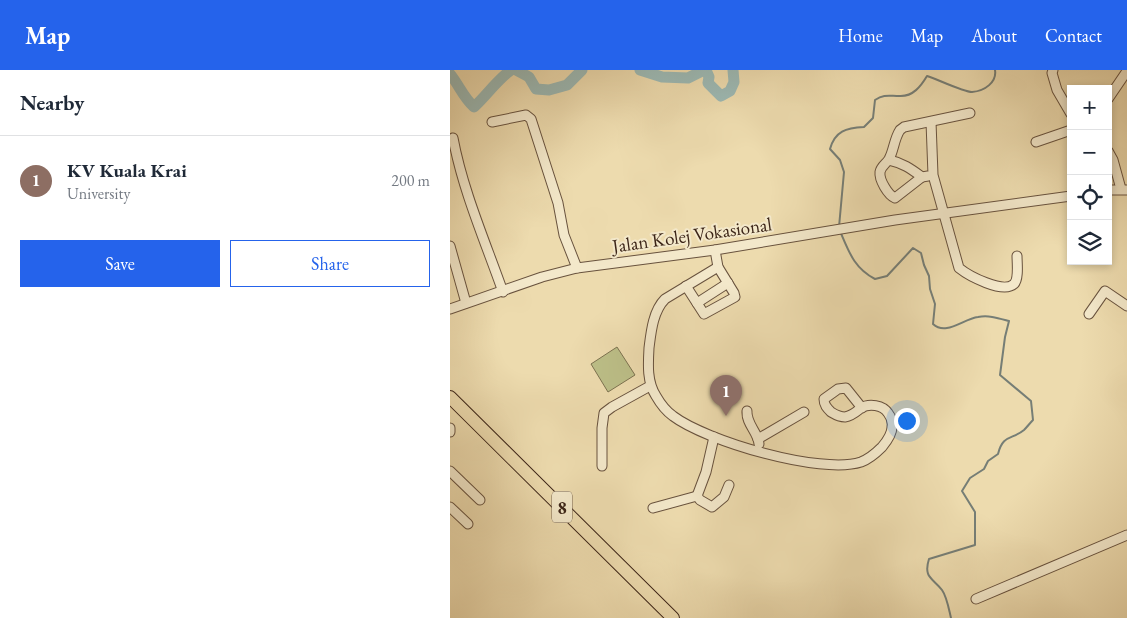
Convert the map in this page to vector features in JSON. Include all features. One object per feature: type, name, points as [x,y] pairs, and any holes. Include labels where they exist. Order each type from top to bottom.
[{"type":"highway","name":"8","points":[[450,397],[673,618]]},
{"type":"street","points":[[1053,70],[1052,73],[1057,90],[1067,107]]},
{"type":"street","points":[[1112,93],[1127,71]]},
{"type":"street","points":[[492,122],[526,114],[531,119],[558,203],[564,235],[577,268]]},
{"type":"street","points":[[933,175],[922,177],[898,197],[893,198],[880,177],[880,171],[889,160],[900,130],[904,127],[970,114]]},
{"type":"street","points":[[931,122],[933,175],[957,263],[962,270],[991,285],[1010,286],[1016,280],[1017,256]]},
{"type":"street","points":[[1036,142],[1067,131]]},
{"type":"street","points":[[452,138],[457,162],[503,292]]},
{"type":"street","points":[[1112,158],[1124,190]]},
{"type":"street","points":[[889,160],[912,168],[922,177]]},
{"type":"street","name":"Jalan Kolej Vokasional","points":[[450,310],[466,303],[577,268],[715,250],[890,221],[1067,197]]},
{"type":"street","points":[[450,246],[466,303]]},
{"type":"street","points":[[686,286],[702,312],[706,314],[734,297],[734,293],[718,267],[715,250]]},
{"type":"street","points":[[718,267],[665,299],[660,304],[650,334],[648,356],[650,386],[657,398],[673,416],[714,437],[800,462],[820,464],[860,462],[870,457],[882,447],[890,435],[893,426],[891,417],[887,411],[876,405],[862,408]]},
{"type":"street","points":[[697,303],[728,283]]},
{"type":"street","points":[[1089,314],[1105,292],[1127,306]]},
{"type":"street","points":[[602,466],[602,423],[604,413],[650,386]]},
{"type":"street","points":[[747,411],[748,420],[758,439],[757,451]]},
{"type":"street","points":[[758,439],[804,412]]},
{"type":"street","points":[[698,496],[714,437]]},
{"type":"street","points":[[450,471],[480,500]]},
{"type":"street","points":[[698,496],[700,500],[712,507],[724,497],[729,485]]},
{"type":"street","points":[[653,508],[698,496]]},
{"type":"street","points":[[450,507],[468,524]]},
{"type":"street","points":[[976,599],[1127,535]]},
{"type":"green space","points":[[617,347],[635,375],[608,392],[591,364]]},
{"type":"waterway","points":[[450,74],[474,107],[511,70]]},
{"type":"waterway","points":[[516,70],[529,77],[536,89],[549,90],[567,85],[582,70]]},
{"type":"waterway","points":[[640,70],[662,77],[688,78],[704,70]]},
{"type":"waterway","points":[[706,70],[709,77],[708,83],[721,96],[730,91],[734,82],[733,70]]},
{"type":"waterway","points":[[839,227],[844,172],[840,160],[830,149],[838,134],[852,128],[864,127],[873,118],[875,100],[884,96],[908,95],[919,87],[927,76],[972,92],[986,88],[992,82],[995,70]]},
{"type":"waterway","points":[[840,231],[849,253],[857,265],[875,279],[887,276],[913,248],[921,253],[929,276],[930,289],[935,304],[933,324],[938,327],[949,328],[972,318],[982,316],[1009,321],[1000,375],[1031,401],[1033,420],[1020,433],[1005,440],[998,454],[988,461],[984,469],[970,478],[962,491],[975,512],[975,545],[929,559],[927,565],[928,574],[944,593],[951,618]]},
{"type":"place","name":"KV Kuala Krai","points":[[726,416]]}]
